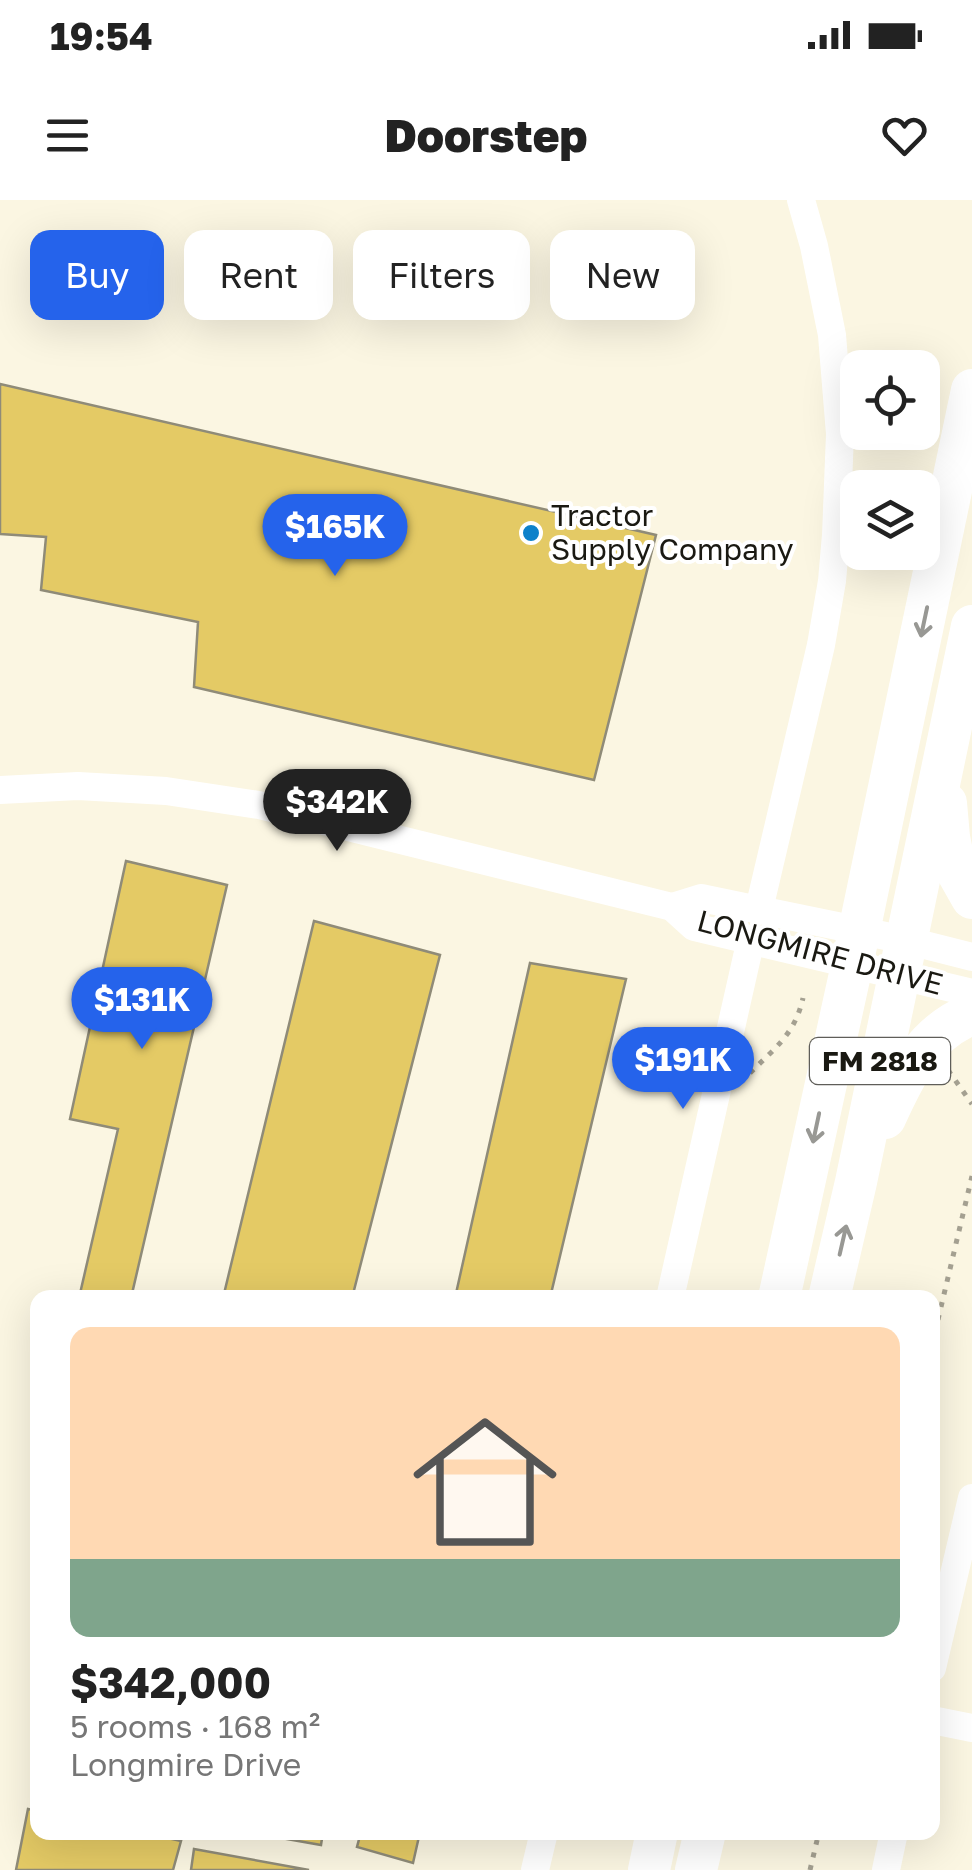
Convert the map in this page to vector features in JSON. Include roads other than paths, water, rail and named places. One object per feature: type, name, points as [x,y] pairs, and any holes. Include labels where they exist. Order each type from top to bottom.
[{"type":"highway","name":"FM 2818","points":[[781,1290],[972,390]]},
{"type":"highway","name":"FM 2818","points":[[831,1290],[972,626]]},
{"type":"highway","points":[[944,763],[955,868],[972,898]]},
{"type":"highway","points":[[856,1182],[916,1056],[934,1036],[972,1014]]},
{"type":"highway","points":[[649,1870],[656,1840]]},
{"type":"highway","points":[[696,1870],[703,1840]]},
{"type":"street","points":[[760,909],[821,646],[836,535],[840,434],[832,336],[801,200]]},
{"type":"street","name":"LONGMIRE DRIVE","points":[[0,790],[96,786],[166,791],[259,805],[672,906],[694,926],[752,940],[855,947],[901,957],[972,957]]},
{"type":"street","name":"LONGMIRE DRIVE","points":[[672,906],[701,898],[760,909],[855,947]]},
{"type":"street","points":[[672,1290],[752,940]]},
{"type":"street","name":"LONGMIRE DRIVE","points":[[901,957],[972,992]]},
{"type":"street","points":[[940,1634],[972,1498]]},
{"type":"street","points":[[940,1722],[972,1728]]},
{"type":"street","points":[[535,1870],[542,1840]]},
{"type":"street","points":[[886,1870],[892,1840]]},
{"type":"place","name":"Tractor Supply Company","points":[[531,533]]}]
